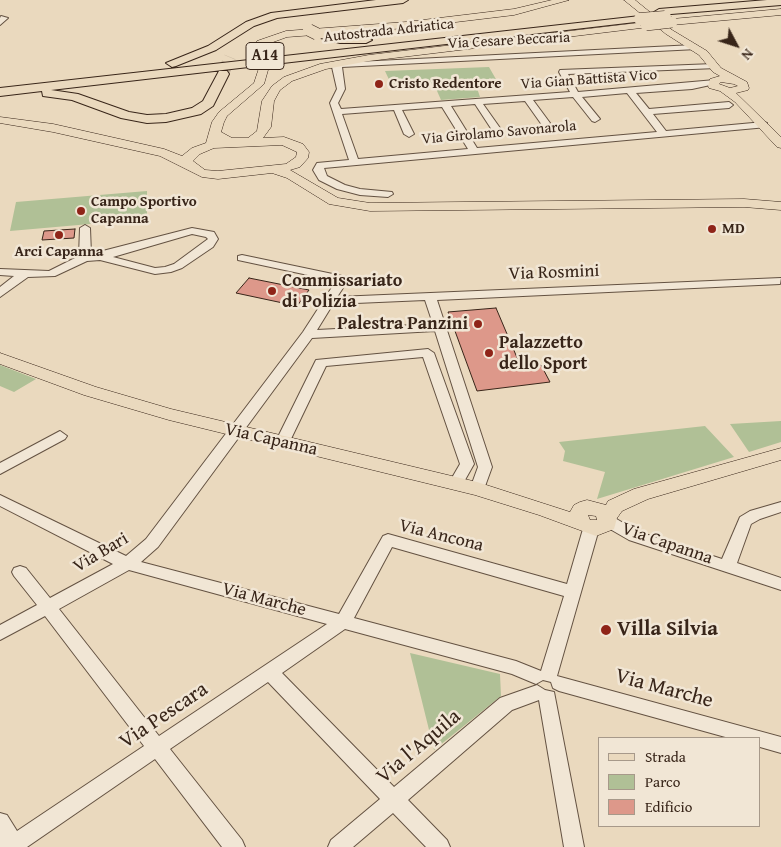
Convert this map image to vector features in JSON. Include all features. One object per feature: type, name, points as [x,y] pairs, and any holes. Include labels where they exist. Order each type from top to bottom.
[{"type":"highway","points":[[118,73],[170,64],[194,56],[218,45],[250,24],[270,16],[403,0]]},
{"type":"highway","name":"Autostrada Adriatica","points":[[665,17],[756,3],[781,8]]},
{"type":"highway","points":[[361,4],[318,14],[309,21],[313,32],[356,40],[411,39]]},
{"type":"highway","name":"Autostrada Adriatica","points":[[0,86],[639,13],[665,17],[781,8]]},
{"type":"highway","points":[[233,50],[244,35],[260,26],[281,17],[318,9]]},
{"type":"highway","name":"Autostrada Adriatica","points":[[0,92],[218,71],[639,13]]},
{"type":"highway","points":[[0,96],[44,93],[65,95],[118,112],[135,117],[156,118],[176,116],[196,111],[212,99],[218,71],[144,79],[114,94],[113,106],[118,112]]},
{"type":"main road","points":[[258,54],[257,47],[261,43],[286,34],[345,31],[416,24],[521,10],[564,0]]},
{"type":"main road","points":[[630,0],[639,13],[694,46],[709,58],[717,80],[781,144]]},
{"type":"main road","points":[[665,17],[781,8]]},
{"type":"main road","points":[[252,141],[262,133],[268,101],[276,88],[288,79],[324,66],[639,13]]},
{"type":"main road","points":[[213,140],[218,122],[223,114],[259,84],[263,70]]},
{"type":"main road","points":[[717,80],[732,79],[743,84],[743,89]]},
{"type":"main road","points":[[717,80],[743,89],[781,133]]},
{"type":"main road","points":[[0,120],[54,128],[164,153],[186,162],[202,173],[218,175],[276,170],[296,164],[302,158],[303,152],[289,142],[278,140],[230,142],[213,140],[188,156],[186,162]]},
{"type":"main road","points":[[264,127],[278,140]]},
{"type":"main road","points":[[164,153],[196,151]]},
{"type":"main road","points":[[296,164],[297,178]]},
{"type":"main road","points":[[276,170],[297,178],[312,190],[334,201],[370,207],[744,203],[781,206]]},
{"type":"main road","points":[[744,203],[781,197]]},
{"type":"main road","name":"Via Capanna","points":[[0,358],[90,391],[236,432],[456,483],[546,510],[593,518]]},
{"type":"main road","points":[[593,518],[641,494],[781,454]]},
{"type":"street","name":"Via Cesare Beccaria","points":[[336,112],[334,103],[341,89],[336,67],[340,65],[694,46]]},
{"type":"street","points":[[595,119],[575,94],[563,72],[626,82],[717,80]]},
{"type":"street","name":"Via Gian Battista Vico","points":[[336,112],[575,94],[626,82],[691,95],[717,80]]},
{"type":"street","points":[[626,82],[646,112],[664,134]]},
{"type":"street","points":[[646,112],[691,95],[730,105]]},
{"type":"street","points":[[527,98],[545,123]]},
{"type":"street","points":[[477,101],[495,128]]},
{"type":"street","points":[[445,104],[474,150]]},
{"type":"street","points":[[397,108],[409,134]]},
{"type":"street","points":[[336,112],[354,161]]},
{"type":"street","name":"Via Girolamo Savonarola","points":[[388,194],[360,192],[341,187],[323,178],[318,170],[320,165],[354,161],[764,126]]},
{"type":"street","points":[[85,228],[85,258]]},
{"type":"street","points":[[0,272],[51,274],[85,258],[100,257],[192,231],[210,234],[213,239],[209,245],[178,266],[167,270],[156,271],[100,257]]},
{"type":"street","points":[[236,432],[308,334],[343,279],[242,258]]},
{"type":"street","points":[[0,293],[25,273]]},
{"type":"street","name":"Via Rosmini","points":[[329,301],[780,281]]},
{"type":"street","points":[[430,296],[485,467],[477,489]]},
{"type":"street","points":[[308,334],[440,327]]},
{"type":"street","points":[[282,443],[320,363],[428,353],[467,464],[456,483]]},
{"type":"street","name":"Via Bari","points":[[0,633],[127,564],[152,543],[236,432]]},
{"type":"street","points":[[0,469],[60,436]]},
{"type":"street","name":"Via Marche","points":[[0,500],[127,564],[516,668],[546,685],[755,737]]},
{"type":"street","name":"Via Capanna","points":[[728,565],[745,521],[755,515],[781,507]]},
{"type":"street","points":[[574,847],[546,685],[593,518]]},
{"type":"street","name":"Via Capanna","points":[[593,518],[634,536],[728,565],[781,584]]},
{"type":"street","name":"Via Ancona","points":[[343,622],[388,540],[573,592]]},
{"type":"street","points":[[20,572],[235,847]]},
{"type":"street","name":"Via Pescara","points":[[14,846],[343,622]]},
{"type":"street","points":[[270,672],[440,847]]},
{"type":"street","name":"Via l'Aquila","points":[[338,847],[506,704],[546,685]]},
{"type":"street","name":"Via Marche","points":[[761,739],[781,744]]},
{"type":"street","points":[[0,822],[14,846]]},
{"type":"green space","points":[[489,67],[501,88],[476,85],[480,97],[441,100],[434,84],[392,86],[385,71]]},
{"type":"green space","name":"Campo Sportivo Capanna","points":[[147,191],[147,219],[10,231],[16,202]]},
{"type":"green space","points":[[0,365],[36,379],[14,392],[0,386]]},
{"type":"green space","points":[[781,421],[781,442],[749,452],[730,424]]},
{"type":"green space","points":[[705,426],[734,457],[597,499],[605,472],[563,461],[565,451],[559,442]]},
{"type":"green space","points":[[410,653],[500,674],[501,696],[434,750]]},
{"type":"building","name":"Arci Capanna","points":[[75,229],[74,238],[42,240],[44,231]]},
{"type":"building","name":"Commissariato di Polizia","points":[[249,278],[309,290],[297,306],[236,293]]},
{"type":"building","name":"Palazzetto dello Sport","points":[[496,308],[521,367],[541,365],[550,382],[477,391],[448,312]]},
{"type":"tunnel","points":[[223,74],[230,57]]},
{"type":"place","name":"Cristo Redentore","points":[[379,84]]},
{"type":"place","name":"Campo Sportivo Capanna","points":[[81,211]]},
{"type":"place","name":"MD","points":[[712,229]]},
{"type":"place","name":"Arci Capanna","points":[[59,235]]},
{"type":"place","name":"Commissariato di Polizia","points":[[272,291]]},
{"type":"place","name":"Palestra Panzini","points":[[478,324]]},
{"type":"place","name":"Palazzetto dello Sport","points":[[489,353]]},
{"type":"place","name":"Villa Silvia","points":[[606,630]]}]
